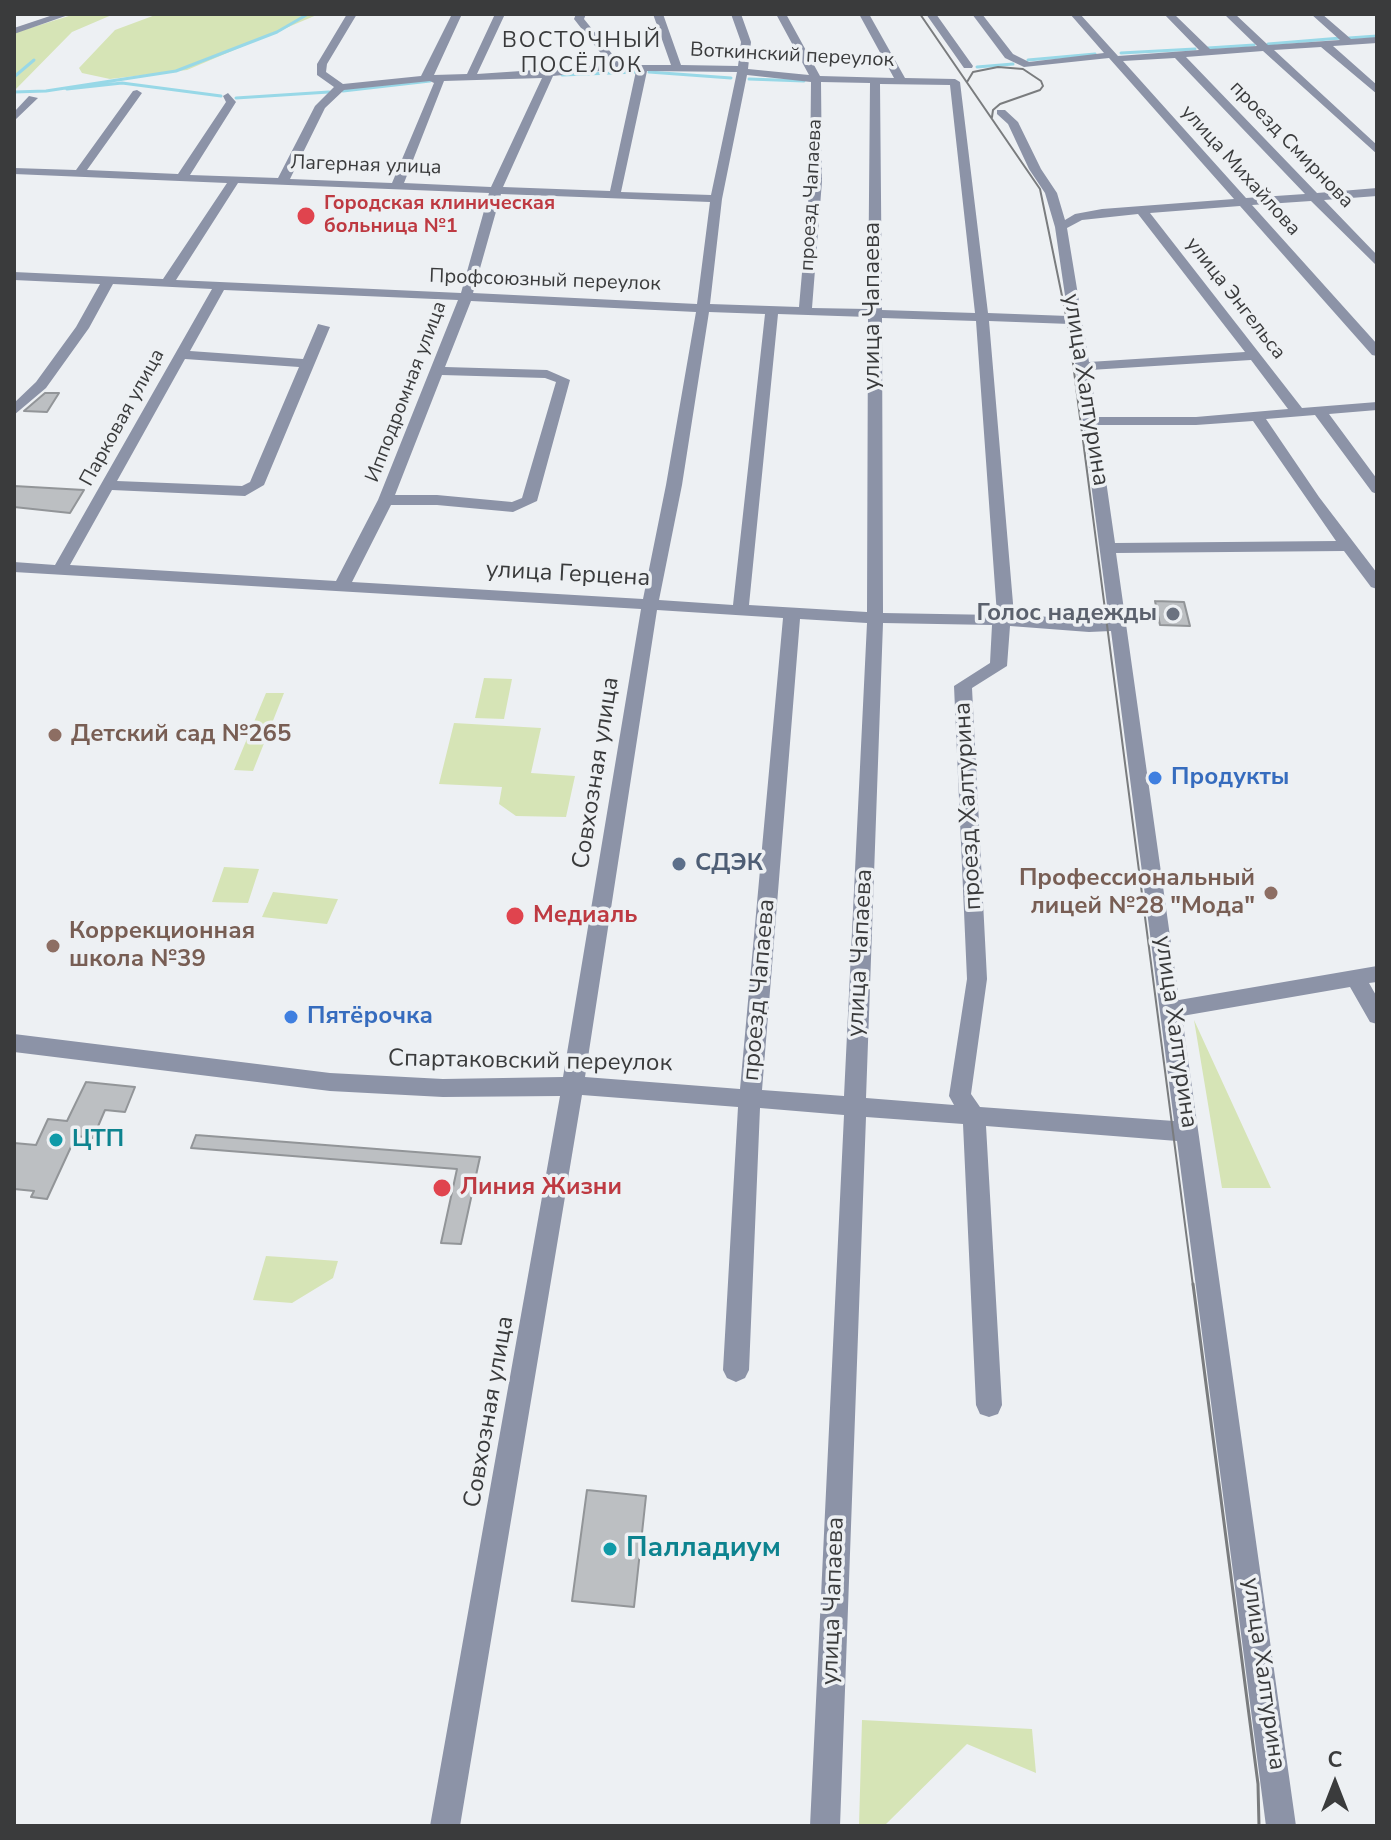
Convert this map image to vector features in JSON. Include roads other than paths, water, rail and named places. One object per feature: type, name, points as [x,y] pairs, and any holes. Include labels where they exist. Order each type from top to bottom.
[{"type":"street","points":[[14,31],[66,14]]},
{"type":"street","points":[[283,180],[320,106],[341,87],[321,73],[322,64],[352,14]]},
{"type":"street","points":[[397,185],[440,82],[426,75],[457,14]]},
{"type":"street","points":[[471,76],[500,14]]},
{"type":"street","points":[[581,14],[579,19],[618,68]]},
{"type":"street","points":[[658,14],[677,69]]},
{"type":"street","name":"Совхозная улица","points":[[445,1826],[573,1085],[650,604],[674,485],[703,308],[716,199],[743,70],[746,42],[736,14]]},
{"type":"street","points":[[781,14],[816,79]]},
{"type":"street","points":[[864,14],[900,79]]},
{"type":"street","points":[[931,14],[968,66]]},
{"type":"street","points":[[977,14],[1009,56],[1028,65],[1377,40]]},
{"type":"street","name":"улица Михайлова","points":[[1075,14],[1377,352]]},
{"type":"street","points":[[1169,14],[1208,53]]},
{"type":"street","points":[[1229,14],[1377,151]]},
{"type":"street","points":[[1316,14],[1349,42]]},
{"type":"street","points":[[1324,44],[1377,91]]},
{"type":"street","name":"проезд Смирнова","points":[[1178,55],[1377,262]]},
{"type":"street","name":"Воткинский переулок","points":[[341,87],[430,78],[618,68],[743,70],[816,79],[955,82]]},
{"type":"street","points":[[615,194],[642,69]]},
{"type":"street","name":"Ипподромная улица","points":[[342,586],[386,500],[465,297],[496,189],[549,74]]},
{"type":"street","name":"проезд Чапаева","points":[[805,311],[816,181],[816,79]]},
{"type":"street","name":"улица Чапаева","points":[[825,1826],[874,618],[875,80]]},
{"type":"street","name":"проезд Халтурина","points":[[955,82],[982,317],[1006,620],[1000,625],[998,666],[963,686],[977,979],[960,1096],[974,1116],[989,1405]]},
{"type":"street","points":[[79,174],[137,93]]},
{"type":"street","points":[[183,176],[231,102],[228,96]]},
{"type":"street","points":[[14,118],[33,98]]},
{"type":"street","name":"улица Халтурина","points":[[1001,112],[1013,122],[1035,169],[1051,193],[1061,227],[1092,421],[1281,1826]]},
{"type":"street","name":"Лагерная улица","points":[[14,171],[716,199]]},
{"type":"street","points":[[167,283],[235,179]]},
{"type":"street","points":[[1061,227],[1079,217],[1141,210],[1377,192]]},
{"type":"street","name":"улица Энгельса","points":[[1141,210],[1298,412]]},
{"type":"street","name":"Профсоюзный переулок","points":[[14,276],[703,308],[1075,320]]},
{"type":"street","points":[[14,411],[41,385],[82,328],[109,280]]},
{"type":"street","name":"Парковая улица","points":[[60,569],[220,286]]},
{"type":"street","points":[[741,608],[772,310]]},
{"type":"street","points":[[108,485],[245,491],[256,485],[323,327]]},
{"type":"street","points":[[181,355],[307,363]]},
{"type":"street","points":[[1083,366],[1254,356]]},
{"type":"street","points":[[386,500],[437,500],[513,507],[529,501],[563,380],[554,374],[436,371]]},
{"type":"street","points":[[1092,421],[1196,421],[1377,406]]},
{"type":"street","points":[[1319,411],[1377,489]]},
{"type":"street","points":[[1257,416],[1313,500],[1377,584]]},
{"type":"street","points":[[1107,548],[1349,546]]},
{"type":"street","name":"улица Герцена","points":[[14,567],[874,618],[1006,620],[1089,627],[1119,625]]},
{"type":"street","name":"проезд Чапаева","points":[[736,1370],[750,1097],[792,611]]},
{"type":"street","points":[[1171,1010],[1377,974]]},
{"type":"street","points":[[1355,977],[1377,1016]]},
{"type":"street","name":"Спартаковский переулок","points":[[14,1043],[172,1065],[330,1082],[443,1088],[544,1089],[573,1085],[1189,1132]]},
{"type":"waterway","points":[[14,92],[46,91],[176,71],[277,32],[308,14]]},
{"type":"waterway","points":[[1349,38],[1377,36]]},
{"type":"waterway","points":[[1268,44],[1341,38]]},
{"type":"waterway","points":[[1208,48],[1254,45]]},
{"type":"waterway","points":[[1121,53],[1195,49]]},
{"type":"waterway","points":[[1028,60],[1095,54]]},
{"type":"waterway","points":[[14,77],[34,60]]},
{"type":"waterway","points":[[977,67],[1013,64]]},
{"type":"waterway","points":[[562,75],[637,72]]},
{"type":"waterway","points":[[649,72],[731,78]]},
{"type":"waterway","points":[[749,79],[804,81]]},
{"type":"waterway","points":[[343,91],[430,81]]},
{"type":"waterway","points":[[67,89],[122,83],[221,96]]},
{"type":"waterway","points":[[236,98],[329,92]]},
{"type":"tram line","points":[[920,14],[1040,189],[1068,325],[1193,1286]]},
{"type":"tram line","points":[[967,82],[973,72],[998,67],[1023,69],[1041,81],[1043,86],[1040,90],[1000,104],[993,110],[992,117]]},
{"type":"tram line","points":[[1193,1284],[1258,1784],[1259,1826]]},
{"type":"place","name":"Городская клиническая больница №1","points":[[306,216]]},
{"type":"place","name":"Голос надежды","points":[[1173,614]]},
{"type":"place","name":"Детский сад №265","points":[[55,735]]},
{"type":"place","name":"Продукты","points":[[1155,778]]},
{"type":"place","name":"СДЭК","points":[[679,864]]},
{"type":"place","name":"Профессиональный лицей №28 \"Мода\"","points":[[1271,893]]},
{"type":"place","name":"Медиаль","points":[[515,916]]},
{"type":"place","name":"Коррекционная школа №39","points":[[53,946]]},
{"type":"place","name":"Пятёрочка","points":[[291,1017]]},
{"type":"place","name":"ЦТП","points":[[56,1140]]},
{"type":"place","name":"Линия Жизни","points":[[442,1188]]},
{"type":"place","name":"Палладиум","points":[[610,1549]]},
{"type":"district","name":"ВОСТОЧНЫЙ ПОСЁЛОК","points":[[582,54]]}]
